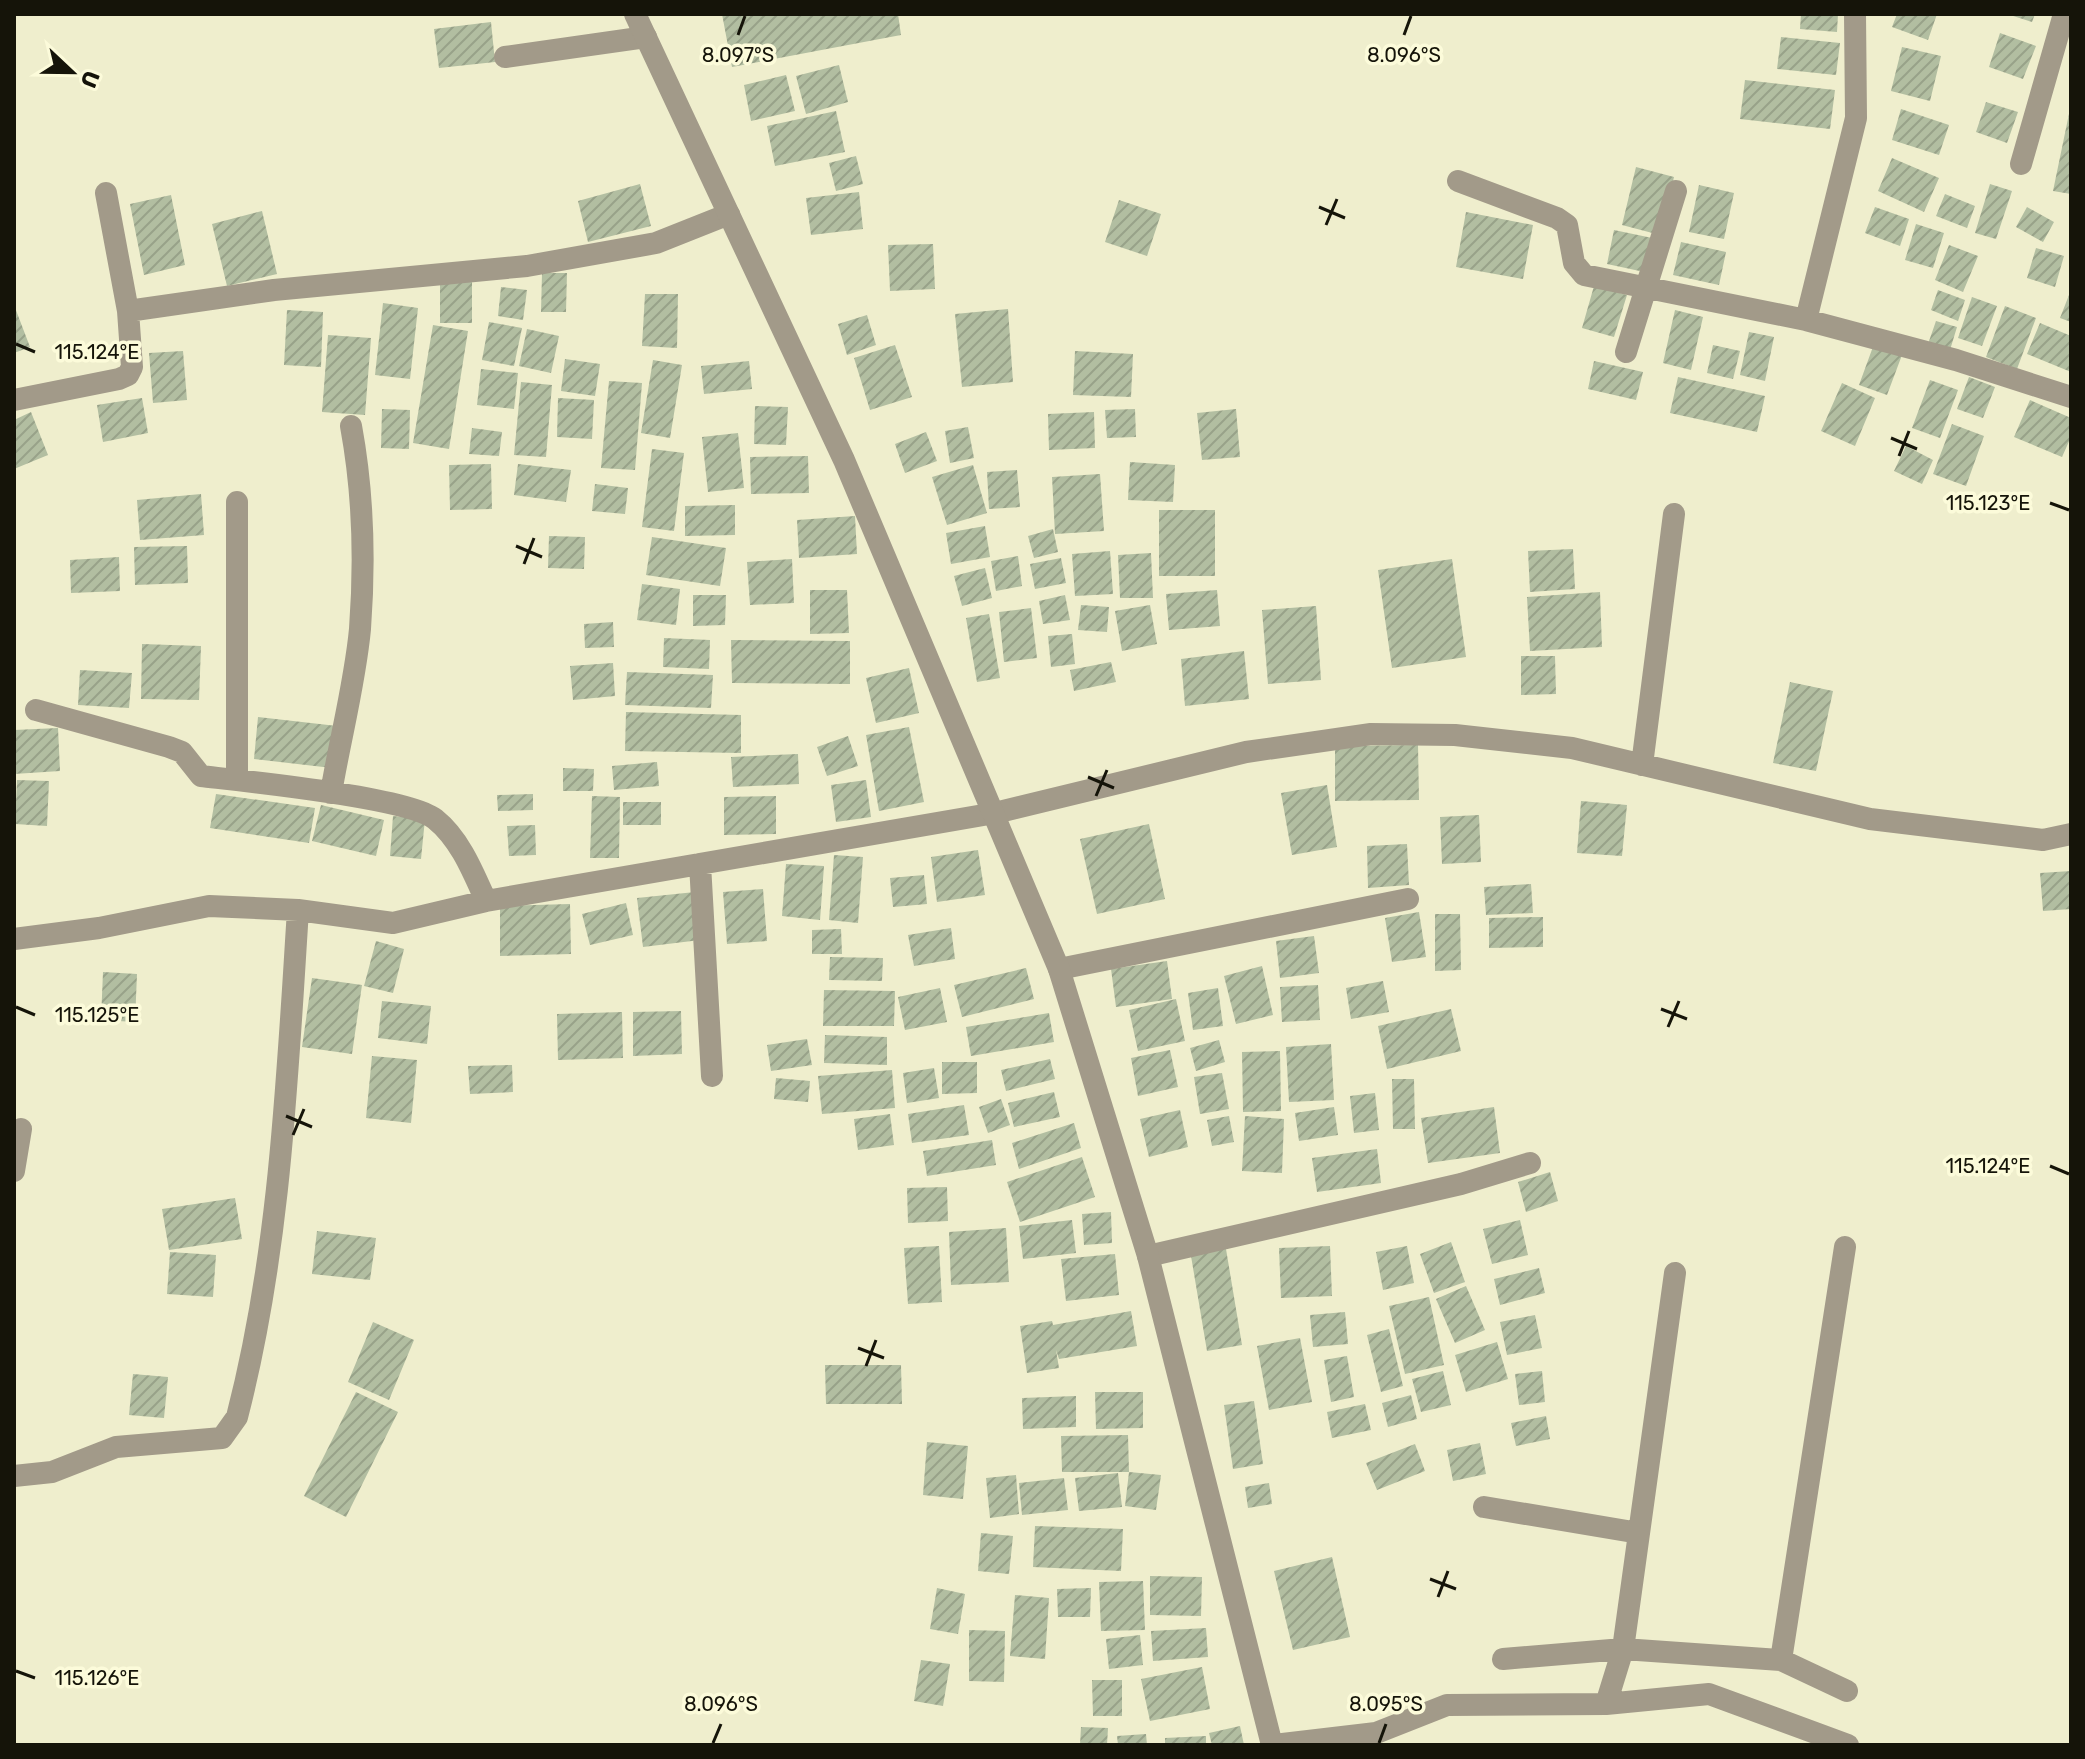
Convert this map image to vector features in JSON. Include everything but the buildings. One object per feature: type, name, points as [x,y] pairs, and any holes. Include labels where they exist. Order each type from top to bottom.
[{"type":"street","points":[[635,14],[844,460],[1059,969],[1148,1256],[1273,1745],[1376,1733],[1447,1705],[1606,1704],[1709,1694],[1848,1745]]},
{"type":"street","points":[[1806,320],[1856,118],[1855,14]]},
{"type":"street","points":[[2021,164],[2064,14]]},
{"type":"street","points":[[505,57],[646,37]]},
{"type":"street","points":[[1458,181],[1557,218],[1567,225],[1574,263],[1584,275],[1806,320],[1956,360],[2071,397]]},
{"type":"street","points":[[1626,352],[1676,191]]},
{"type":"street","points":[[14,400],[128,375],[132,357],[128,311],[106,193]]},
{"type":"street","points":[[128,311],[274,290],[527,266],[656,243],[729,214]]},
{"type":"street","points":[[331,793],[360,631],[359,480],[351,426]]},
{"type":"street","points":[[237,502],[237,780]]},
{"type":"street","points":[[1642,765],[1674,514]]},
{"type":"street","points":[[36,710],[182,752],[201,776],[331,793],[418,810],[433,817],[465,855],[486,901]]},
{"type":"street","points":[[14,939],[99,928],[209,906],[298,910],[393,923],[486,901],[995,813],[1246,752],[1371,734],[1455,735],[1572,748],[1870,819],[2043,840],[2071,834]]},
{"type":"street","points":[[700,864],[712,1076]]},
{"type":"street","points":[[1059,969],[1408,899]]},
{"type":"street","points":[[14,1476],[52,1472],[116,1447],[222,1438],[237,1417],[272,1241],[298,910]]},
{"type":"street","points":[[14,1171],[21,1129]]},
{"type":"street","points":[[1148,1256],[1461,1184],[1530,1163]]},
{"type":"street","points":[[1781,1660],[1845,1247]]},
{"type":"street","points":[[1606,1704],[1623,1649],[1675,1273]]},
{"type":"street","points":[[1484,1507],[1639,1533]]},
{"type":"street","points":[[1503,1659],[1623,1649],[1781,1660],[1847,1691]]}]
